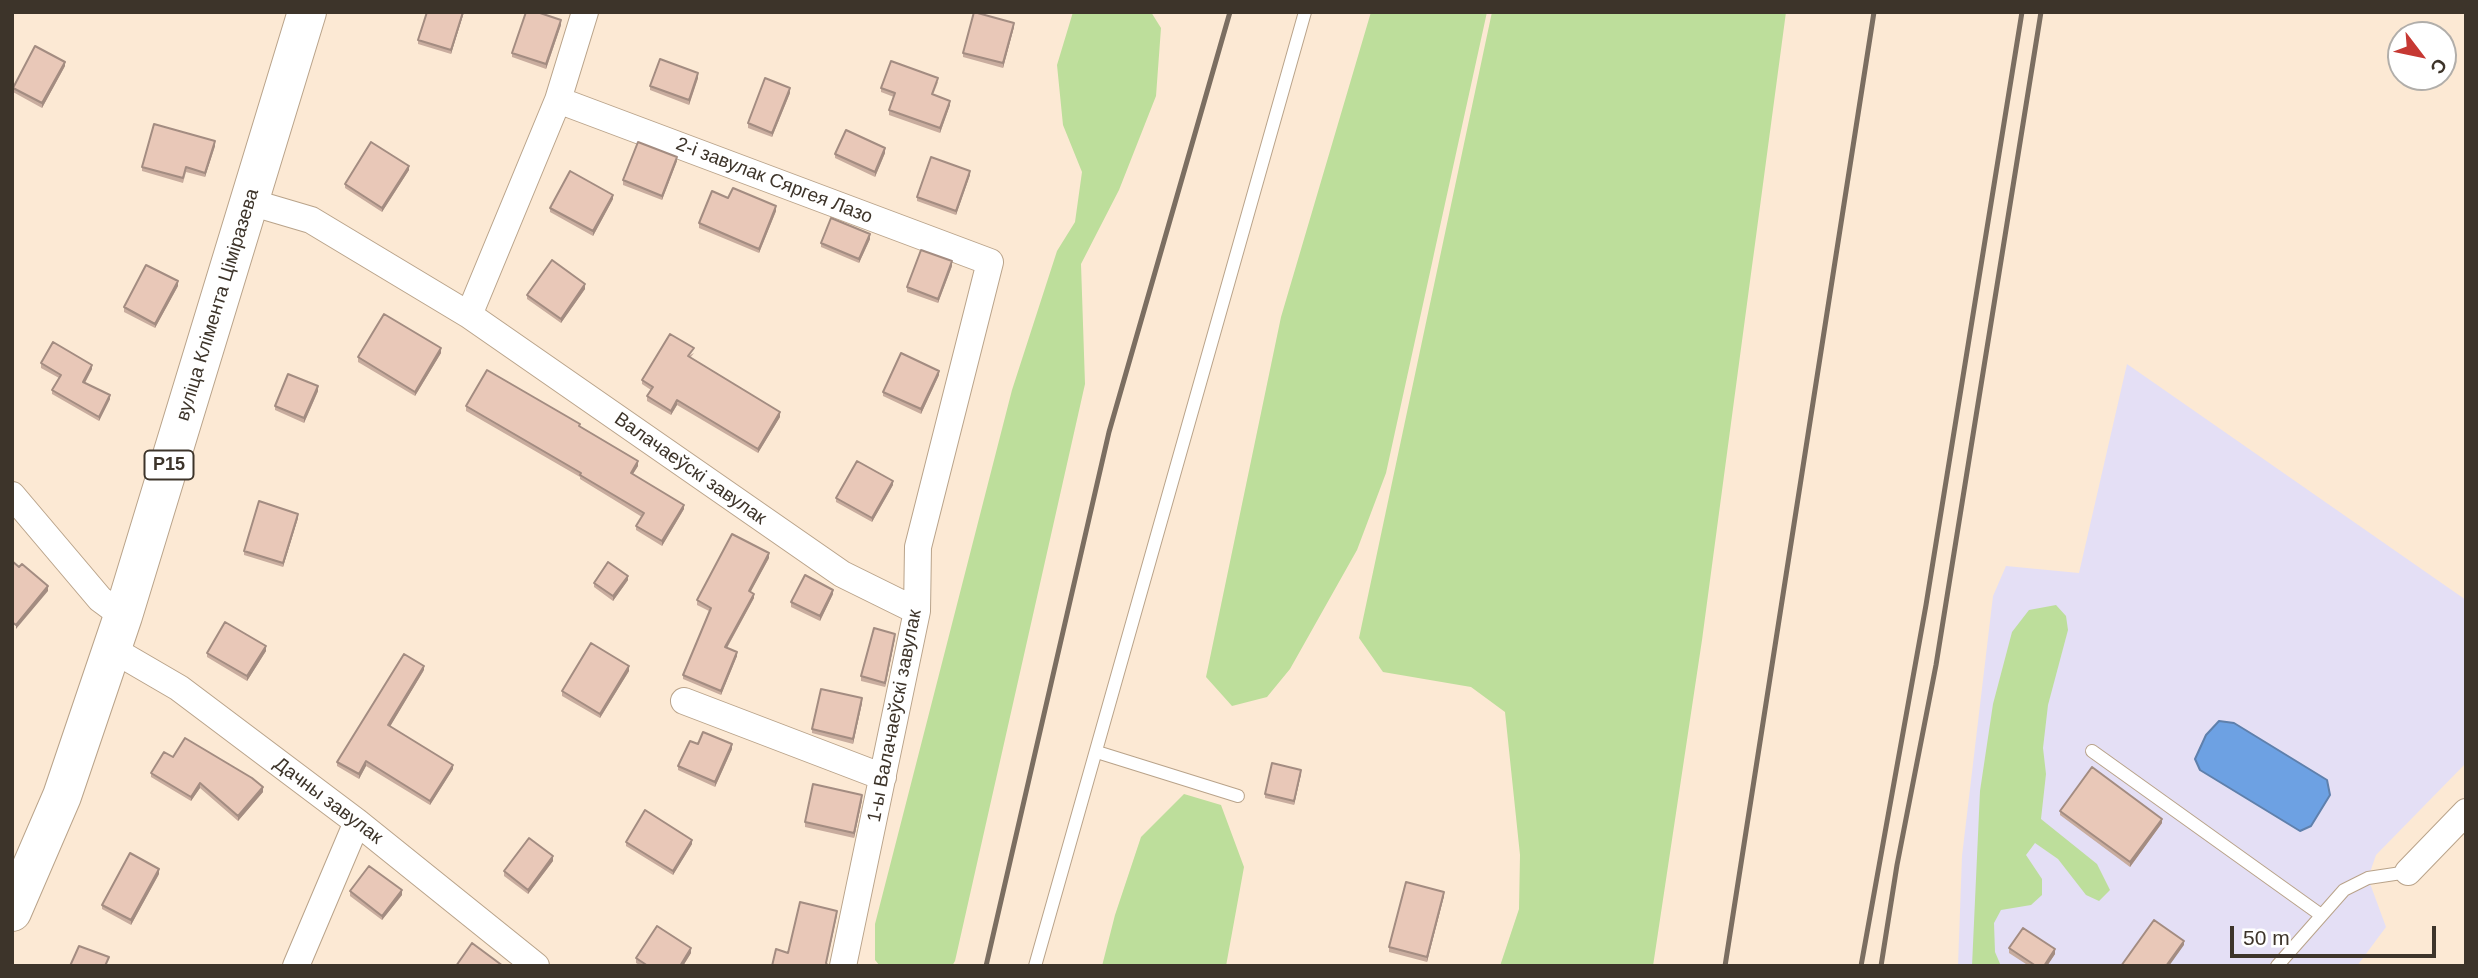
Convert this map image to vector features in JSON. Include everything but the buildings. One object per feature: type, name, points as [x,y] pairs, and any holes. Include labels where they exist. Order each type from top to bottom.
[{"type":"main road","name":"вуліца Клімента Ціміразева","points":[[12,912],[61,796],[118,633],[307,12]]},
{"type":"street","points":[[469,315],[558,100],[585,12]]},
{"type":"street","name":"2-і завулак Сяргея Лазо","points":[[558,100],[990,262]]},
{"type":"street","name":"Валачаеўскі завулак","points":[[250,202],[311,220],[469,315],[842,574],[917,611]]},
{"type":"street","name":"1-ы Валачаеўскі завулак","points":[[843,966],[917,611],[918,547],[990,262]]},
{"type":"street","name":"Дачны завулак","points":[[12,495],[100,599],[118,633],[179,688],[356,822],[536,966]]},
{"type":"street","points":[[684,701],[883,777]]},
{"type":"street","points":[[2407,872],[2466,812]]},
{"type":"street","points":[[296,966],[356,822]]},
{"type":"lane","points":[[1035,966],[1305,12]]},
{"type":"lane","points":[[2092,751],[2321,915]]},
{"type":"lane","points":[[1097,752],[1238,796]]},
{"type":"lane","points":[[2277,966],[2344,890],[2368,877],[2407,872]]},
{"type":"shaded area","points":[[2127,364],[2466,600],[2466,763],[2376,855],[2368,878],[2386,927],[2357,966],[1958,966],[1962,856],[1993,596],[2006,566],[2079,573]]},
{"type":"green space","points":[[1073,12],[1151,12],[1161,28],[1156,96],[1119,190],[1081,264],[1085,384],[955,961],[952,966],[880,966],[875,960],[875,924],[1012,390],[1057,251],[1075,222],[1082,172],[1063,125],[1057,65]]},
{"type":"green space","points":[[1371,12],[1487,12],[1386,473],[1357,550],[1290,669],[1267,697],[1232,706],[1206,677],[1281,317]]},
{"type":"green space","points":[[1492,12],[1786,12],[1702,640],[1653,966],[1500,966],[1519,909],[1520,855],[1505,712],[1471,687],[1383,672],[1359,638]]},
{"type":"green space","points":[[2056,605],[2066,616],[2068,630],[2048,705],[2043,748],[2046,774],[2041,819],[2097,864],[2110,890],[2099,901],[2086,895],[2058,859],[2035,843],[2026,855],[2042,879],[2042,895],[2031,905],[2001,910],[1994,923],[1995,952],[2001,966],[1972,966],[1980,791],[1993,704],[2012,632],[2029,610]]},
{"type":"green space","points":[[1184,794],[1221,805],[1244,867],[1226,966],[1102,966],[1115,915],[1141,837]]},
{"type":"water","points":[[2219,721],[2234,723],[2327,780],[2330,795],[2311,826],[2300,831],[2200,770],[2195,759],[2206,735]]},
{"type":"railway","points":[[986,966],[1109,432],[1230,12]]},
{"type":"railway","points":[[1725,966],[1874,12]]},
{"type":"railway","points":[[1861,966],[1926,605],[2022,12]]},
{"type":"railway","points":[[1881,966],[1897,865],[1936,665],[2041,12]]}]
